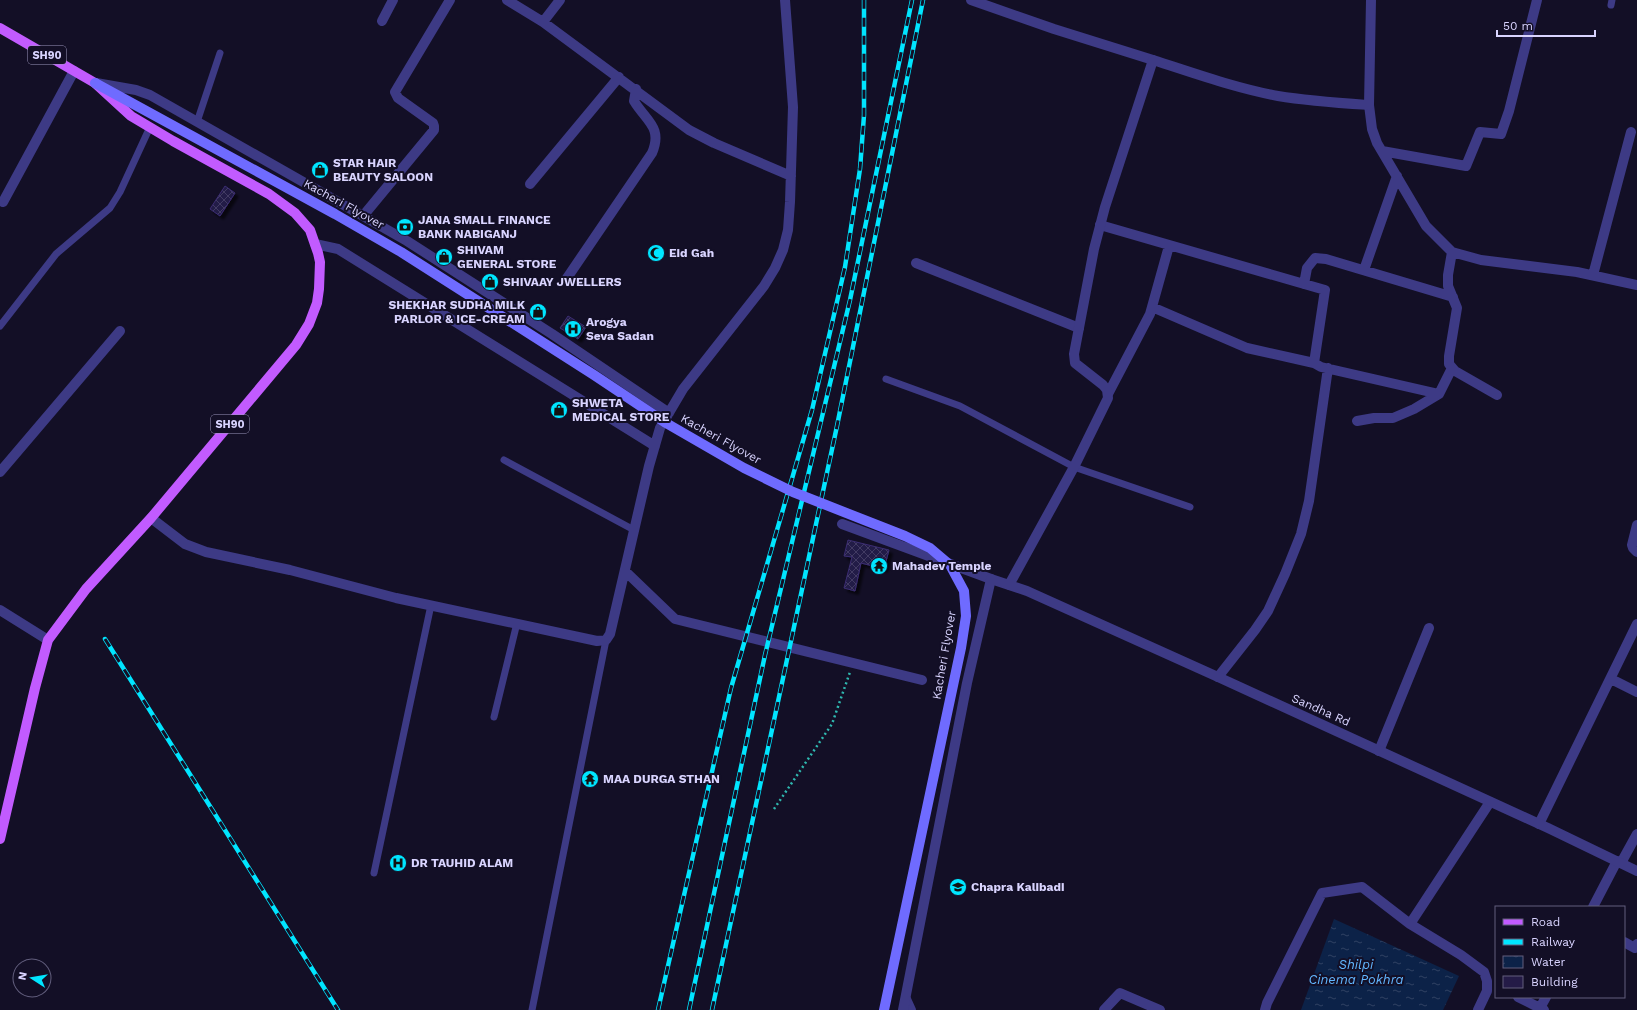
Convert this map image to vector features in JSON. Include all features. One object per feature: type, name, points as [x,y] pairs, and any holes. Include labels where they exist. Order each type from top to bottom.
[{"type":"main road","name":"SH90","points":[[0,28],[95,83],[131,116],[173,142],[269,194],[295,213],[310,230],[320,262],[317,303],[309,324],[296,345],[151,518],[86,589],[48,640],[0,839]]},
{"type":"main road","name":"Kacheri Flyover","points":[[95,83],[328,210],[401,252],[666,423],[738,464],[794,492],[905,536],[930,548],[950,566],[964,591],[966,616],[961,648],[884,1010]]},
{"type":"street","points":[[382,21],[393,0]]},
{"type":"street","points":[[363,216],[434,130],[433,123],[398,98],[395,92],[450,0]]},
{"type":"street","points":[[507,0],[543,22],[689,130],[714,143],[791,176]]},
{"type":"street","points":[[543,22],[560,0]]},
{"type":"street","points":[[151,518],[184,544],[206,552],[290,570],[431,605],[597,641],[606,640],[610,634],[654,446],[660,428],[683,389],[764,286],[775,268],[783,250],[788,230],[793,107],[785,0]]},
{"type":"street","points":[[971,0],[1054,29],[1235,86],[1276,96],[1301,100],[1369,105]]},
{"type":"street","points":[[1371,0],[1369,105],[1372,129],[1382,151],[1426,226],[1452,252],[1481,260],[1577,272],[1637,285]]},
{"type":"street","points":[[1382,151],[1466,166],[1480,132],[1501,134],[1509,112],[1537,0]]},
{"type":"street","points":[[1108,394],[1103,385],[1075,363],[1074,354],[1100,225],[1153,60]]},
{"type":"street","points":[[3,202],[74,71]]},
{"type":"street","points":[[530,184],[619,77]]},
{"type":"street","points":[[95,83],[136,90],[150,95],[414,245],[552,334],[669,413]]},
{"type":"street","points":[[567,278],[652,153],[655,146],[656,132],[652,124],[634,100],[636,90]]},
{"type":"street","points":[[1593,275],[1631,132]]},
{"type":"street","points":[[1364,270],[1397,176]]},
{"type":"street","points":[[1100,225],[1325,290],[1314,364]]},
{"type":"street","points":[[315,244],[338,249],[654,446]]},
{"type":"street","points":[[1009,585],[1107,404],[1108,394],[1150,314],[1169,246]]},
{"type":"street","points":[[1452,252],[1448,282],[1457,308],[1448,361],[1452,368],[1497,395]]},
{"type":"street","points":[[1304,284],[1307,268],[1315,258],[1326,259],[1453,297]]},
{"type":"street","points":[[916,263],[1079,328]]},
{"type":"street","points":[[1152,307],[1247,348],[1439,394]]},
{"type":"street","points":[[0,472],[120,331]]},
{"type":"street","points":[[1218,677],[1268,611],[1301,534],[1309,501],[1328,368]]},
{"type":"street","points":[[1357,421],[1374,418],[1393,418],[1414,409],[1439,394],[1452,368]]},
{"type":"street","name":"Sandha Rd","points":[[842,524],[1027,591],[1540,824],[1637,871]]},
{"type":"street","points":[[1637,525],[1632,545],[1637,552]]},
{"type":"street","points":[[625,571],[675,618],[922,680]]},
{"type":"street","points":[[903,1010],[967,683],[991,579]]},
{"type":"street","points":[[1,610],[48,640]]},
{"type":"street","points":[[1540,824],[1637,624]]},
{"type":"street","points":[[1380,751],[1429,628]]},
{"type":"street","points":[[1611,679],[1637,692]]},
{"type":"street","points":[[1410,924],[1490,802]]},
{"type":"street","points":[[1594,906],[1637,834]]},
{"type":"street","points":[[1265,1010],[1267,1003],[1322,893],[1362,887],[1410,924],[1462,955],[1484,972],[1492,984],[1478,1010]]},
{"type":"street","points":[[1625,943],[1635,948],[1637,944]]},
{"type":"street","points":[[1104,1010],[1120,993],[1160,1010]]},
{"type":"street","points":[[1520,998],[1542,1009],[1546,998]]},
{"type":"street","points":[[906,999],[911,1010]]},
{"type":"lane","points":[[197,122],[220,53]]},
{"type":"lane","points":[[0,326],[56,254],[110,208],[120,192],[150,127]]},
{"type":"lane","points":[[886,379],[960,406],[1074,467],[1190,507]]},
{"type":"lane","points":[[504,460],[634,530]]},
{"type":"lane","points":[[374,873],[431,605]]},
{"type":"lane","points":[[494,717],[517,623]]},
{"type":"lane","points":[[532,1010],[606,640]]},
{"type":"path","points":[[774,809],[832,724],[853,663]]},
{"type":"water","name":"Shilpi Cinema Pokhra","points":[[1334,919],[1459,976],[1443,1010],[1301,1010]]},
{"type":"building","points":[[225,186],[235,193],[220,216],[210,209]]},
{"type":"building","points":[[568,316],[586,327],[578,339],[560,328]]},
{"type":"building","name":"Mahadev Temple","points":[[848,540],[889,550],[884,569],[861,563],[855,591],[844,588],[852,557],[844,556]]},
{"type":"railway","points":[[658,1010],[731,688],[812,410],[845,267],[860,169],[864,115],[864,0]]},
{"type":"railway","points":[[689,1010],[765,655],[850,300],[912,0]]},
{"type":"railway","points":[[712,1010],[837,426],[923,0]]},
{"type":"railway","points":[[105,639],[338,1010]]},
{"type":"place","name":"STAR HAIR BEAUTY SALOON","points":[[320,170]]},
{"type":"place","name":"JANA SMALL FINANCE BANK NABIGANJ","points":[[405,227]]},
{"type":"place","name":"Eid Gah","points":[[656,253]]},
{"type":"place","name":"SHIVAM GENERAL STORE","points":[[444,257]]},
{"type":"place","name":"SHIVAAY JWELLERS","points":[[490,282]]},
{"type":"place","name":"SHEKHAR SUDHA MILK PARLOR & ICE-CREAM","points":[[538,312]]},
{"type":"place","name":"Arogya Seva Sadan","points":[[573,329]]},
{"type":"place","name":"SHWETA MEDICAL STORE","points":[[559,410]]},
{"type":"place","name":"Mahadev Temple","points":[[879,566]]},
{"type":"place","name":"MAA DURGA STHAN","points":[[590,779]]},
{"type":"place","name":"DR TAUHID ALAM","points":[[398,863]]},
{"type":"place","name":"Chapra Kalibadi","points":[[958,887]]}]
